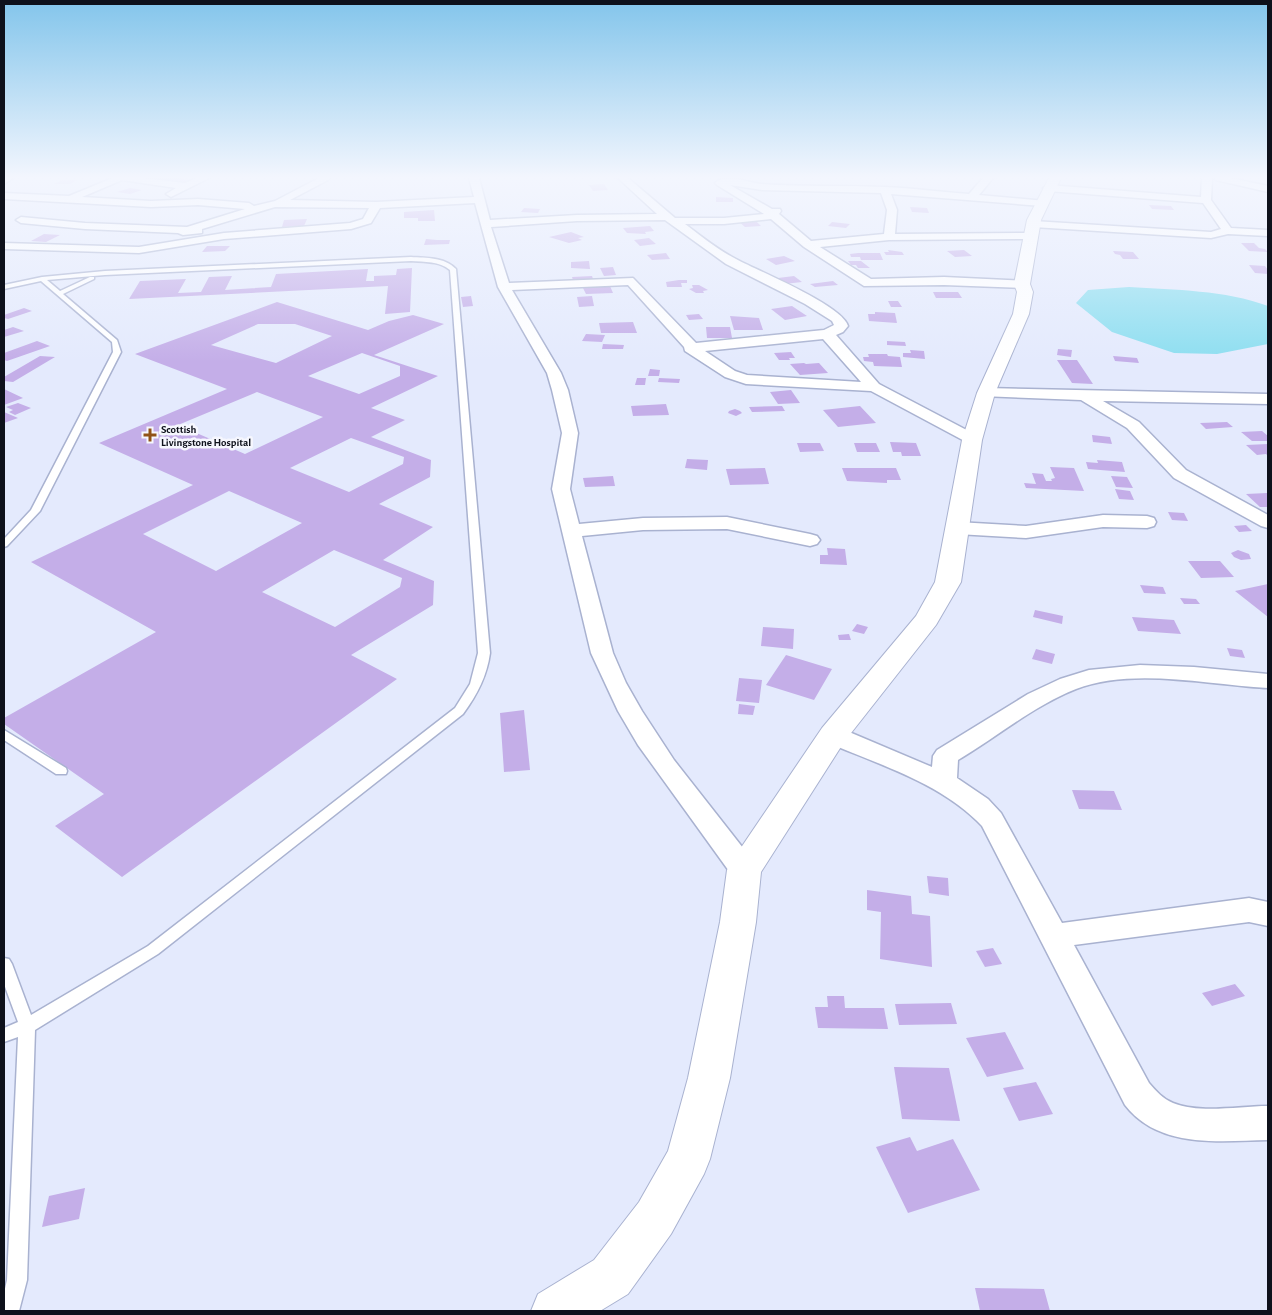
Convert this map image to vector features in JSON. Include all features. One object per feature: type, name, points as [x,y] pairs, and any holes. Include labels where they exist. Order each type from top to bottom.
[{"type":"street","points":[[50,249],[65,239]]},
{"type":"street","points":[[154,249],[170,239]]},
{"type":"street","points":[[4,246],[50,249],[154,249],[206,239]]},
{"type":"street","points":[[490,239],[504,286],[554,373],[560,390],[570,433],[561,488],[602,653],[612,678],[643,735],[744,870]]},
{"type":"street","points":[[690,348],[827,334],[841,326],[836,318],[810,301],[730,261],[700,239]]},
{"type":"street","points":[[801,239],[863,280],[873,284],[949,281],[1022,284]]},
{"type":"street","points":[[808,245],[865,239]]},
{"type":"street","points":[[555,1311],[611,1277],[655,1218],[688,1159],[709,1078],[738,922],[744,870],[833,735],[927,619],[942,596],[948,582],[972,440],[986,393],[1021,314],[1025,292],[1022,284],[1033,239]]},
{"type":"street","points":[[504,286],[629,281],[690,348],[732,375],[739,378],[874,387]]},
{"type":"street","points":[[827,334],[874,387],[972,440]]},
{"type":"street","points":[[986,393],[1086,397],[1186,396],[1268,399]]},
{"type":"street","points":[[1086,397],[1134,425],[1180,474],[1268,522]]},
{"type":"street","points":[[957,528],[1026,532],[1103,521],[1147,522]]},
{"type":"street","points":[[571,530],[643,524],[727,522],[810,540]]},
{"type":"street","points":[[944,782],[946,756],[1050,692],[1091,676],[1116,673],[1158,673],[1268,680]]},
{"type":"street","points":[[833,735],[944,782],[979,806],[992,820],[1137,1094],[1151,1109],[1174,1120],[1194,1124],[1268,1123]]},
{"type":"street","points":[[1054,936],[1249,910],[1268,914]]},
{"type":"lane","points":[[4,287],[42,279],[105,273],[412,259],[436,261],[450,265],[453,269],[484,653],[483,664],[471,696],[459,711],[153,950],[27,1026],[4,1035]]},
{"type":"lane","points":[[60,293],[105,273]]},
{"type":"lane","points":[[4,544],[35,511],[117,352],[115,341],[42,279]]},
{"type":"lane","points":[[4,734],[61,771]]},
{"type":"lane","points":[[4,964],[27,1026],[18,1280],[9,1311]]},
{"type":"water","points":[[1129,287],[1217,294],[1268,306],[1268,344],[1217,354],[1174,353],[1112,332],[1076,303],[1088,290]]},
{"type":"building","points":[[34,239],[51,239],[46,242],[31,241]]},
{"type":"building","points":[[426,239],[450,240],[449,244],[424,245]]},
{"type":"building","points":[[557,239],[582,240],[569,243]]},
{"type":"building","points":[[651,239],[656,244],[640,246],[634,240]]},
{"type":"building","points":[[1241,243],[1254,243],[1259,248],[1265,249],[1268,252],[1249,251]]},
{"type":"building","points":[[207,246],[230,246],[225,251],[202,252]]},
{"type":"building","points":[[888,250],[902,252],[904,255],[886,255],[884,252],[889,252]]},
{"type":"building","points":[[964,250],[972,256],[955,257],[947,251]]},
{"type":"building","points":[[1113,251],[1133,252],[1139,259],[1123,259]]},
{"type":"building","points":[[666,253],[670,259],[652,260],[647,255]]},
{"type":"building","points":[[880,253],[883,260],[861,260],[860,257],[851,257],[850,254]]},
{"type":"building","points":[[784,256],[795,261],[776,265],[766,259]]},
{"type":"building","points":[[589,261],[590,269],[571,268],[571,262]]},
{"type":"building","points":[[848,261],[861,261],[870,268],[858,268],[856,265],[851,265]]},
{"type":"building","points":[[1249,265],[1265,266],[1268,274],[1255,273]]},
{"type":"building","points":[[613,267],[616,275],[604,276],[600,268]]},
{"type":"building","points":[[412,268],[410,312],[385,314],[388,286],[129,299],[140,281],[186,279],[178,293],[201,292],[209,277],[232,276],[225,290],[271,287],[276,274],[368,269],[366,281],[374,281],[374,276],[396,275],[397,269]]},
{"type":"building","points":[[592,276],[593,279],[573,280],[572,277]]},
{"type":"building","points":[[794,276],[802,282],[784,284],[778,278]]},
{"type":"building","points":[[687,280],[687,283],[681,283],[682,287],[667,287],[666,282]]},
{"type":"building","points":[[833,281],[838,285],[815,287],[810,284]]},
{"type":"building","points":[[692,285],[699,285],[708,290],[703,291],[704,293],[696,293],[689,289],[693,288]]},
{"type":"building","points":[[610,286],[613,293],[586,294],[583,288]]},
{"type":"building","points":[[933,292],[958,292],[962,298],[936,298]]},
{"type":"building","points":[[471,296],[473,306],[463,307],[461,297]]},
{"type":"building","points":[[592,296],[594,306],[579,307],[577,297]]},
{"type":"building","points":[[888,301],[898,301],[902,307],[891,307]]},
{"type":"building","points":[[277,302],[368,330],[389,321],[413,315],[444,324],[374,355],[438,376],[371,408],[405,420],[371,437],[431,460],[430,477],[379,504],[433,527],[383,560],[434,581],[433,605],[351,655],[397,679],[122,877],[55,826],[104,794],[4,724],[4,718],[156,632],[31,562],[193,485],[99,443],[227,389],[135,354]],"holes":[[[258,324],[295,324],[332,336],[276,363],[211,345]],[[362,353],[400,366],[400,376],[359,394],[308,376]],[[257,392],[323,417],[245,454],[178,425]],[[351,438],[404,457],[403,464],[349,492],[290,468]],[[229,491],[302,523],[216,571],[143,534]],[[334,550],[402,578],[400,587],[335,627],[262,592]]]},
{"type":"building","points":[[792,306],[807,316],[785,320],[771,309]]},
{"type":"building","points":[[24,308],[32,311],[8,319],[4,318],[4,315]]},
{"type":"building","points":[[875,312],[895,313],[897,323],[869,321],[868,314],[875,314]]},
{"type":"building","points":[[699,314],[703,319],[689,320],[686,315]]},
{"type":"building","points":[[730,316],[759,318],[763,330],[734,330]]},
{"type":"building","points":[[633,322],[637,333],[601,333],[599,323]]},
{"type":"building","points":[[13,327],[24,331],[4,337],[4,330]]},
{"type":"building","points":[[706,327],[730,327],[732,338],[707,338]]},
{"type":"building","points":[[586,334],[605,335],[602,342],[582,341]]},
{"type":"building","points":[[37,341],[50,346],[7,361],[4,360],[4,353]]},
{"type":"building","points":[[887,341],[905,342],[906,346],[887,345]]},
{"type":"building","points":[[603,344],[624,345],[623,349],[602,349]]},
{"type":"building","points":[[1058,349],[1072,350],[1071,357],[1057,355]]},
{"type":"building","points":[[910,350],[924,351],[925,359],[903,357],[903,353],[911,353]]},
{"type":"building","points":[[791,352],[795,358],[789,358],[790,360],[779,360],[774,353]]},
{"type":"building","points":[[868,354],[887,354],[888,356],[900,357],[902,367],[874,366],[873,362],[864,361],[863,357],[869,357]]},
{"type":"building","points":[[40,356],[55,357],[13,382],[4,381],[4,377]]},
{"type":"building","points":[[1113,356],[1137,358],[1139,363],[1115,361]]},
{"type":"building","points":[[1057,360],[1077,360],[1093,384],[1072,383]]},
{"type":"building","points":[[819,363],[828,373],[800,375],[790,364]]},
{"type":"building","points":[[650,369],[660,370],[659,376],[648,376]]},
{"type":"building","points":[[637,378],[646,378],[645,385],[635,385]]},
{"type":"building","points":[[659,378],[680,379],[679,383],[658,382]]},
{"type":"building","points":[[4,389],[23,398],[4,405]]},
{"type":"building","points":[[791,390],[800,403],[778,404],[770,392]]},
{"type":"building","points":[[18,403],[31,408],[15,415],[9,412],[13,410],[6,407]]},
{"type":"building","points":[[666,404],[669,415],[633,416],[631,406]]},
{"type":"building","points":[[782,406],[785,411],[752,412],[749,407]]},
{"type":"building","points":[[860,406],[876,423],[838,427],[823,410]]},
{"type":"building","points":[[735,409],[742,413],[736,416],[728,413],[729,411]]},
{"type":"building","points":[[4,412],[18,418],[4,423]]},
{"type":"building","points":[[1227,422],[1233,427],[1206,429],[1200,423]]},
{"type":"building","points":[[1262,431],[1268,436],[1268,441],[1252,441],[1241,432]]},
{"type":"building","points":[[1092,435],[1110,437],[1112,444],[1093,442]]},
{"type":"building","points":[[890,442],[916,443],[921,456],[902,456],[901,452],[893,452]]},
{"type":"building","points":[[797,443],[820,443],[824,451],[800,452]]},
{"type":"building","points":[[854,443],[876,443],[880,452],[857,452]]},
{"type":"building","points":[[1268,444],[1268,456],[1266,454],[1257,455],[1246,445]]},
{"type":"building","points":[[687,459],[708,460],[707,470],[685,468]]},
{"type":"building","points":[[1097,460],[1122,462],[1125,472],[1088,469],[1086,462],[1098,463]]},
{"type":"building","points":[[1050,467],[1074,468],[1084,491],[1026,488],[1024,483],[1036,484],[1032,473],[1043,474],[1046,481],[1052,481],[1051,479],[1055,478]]},
{"type":"building","points":[[765,468],[769,484],[730,485],[726,469]]},
{"type":"building","points":[[842,468],[896,468],[901,480],[887,480],[887,483],[847,481]]},
{"type":"building","points":[[613,476],[615,486],[585,487],[583,478]]},
{"type":"building","points":[[1111,476],[1127,477],[1133,488],[1116,487]]},
{"type":"building","points":[[1115,489],[1130,491],[1134,500],[1119,499]]},
{"type":"building","points":[[1267,493],[1268,507],[1260,507],[1246,494]]},
{"type":"building","points":[[1168,512],[1184,513],[1188,521],[1172,520]]},
{"type":"building","points":[[1246,525],[1252,531],[1239,532],[1234,526]]},
{"type":"building","points":[[827,548],[845,549],[847,565],[820,564],[820,555],[828,555]]},
{"type":"building","points":[[1238,550],[1249,554],[1251,559],[1241,560],[1234,557],[1231,553]]},
{"type":"building","points":[[1188,561],[1220,561],[1234,577],[1201,578]]},
{"type":"building","points":[[1268,584],[1268,617],[1235,591]]},
{"type":"building","points":[[1140,585],[1163,587],[1166,594],[1144,593]]},
{"type":"building","points":[[1180,598],[1196,599],[1200,604],[1184,604]]},
{"type":"building","points":[[1035,610],[1063,616],[1062,624],[1033,617]]},
{"type":"building","points":[[1132,617],[1174,620],[1181,634],[1138,631]]},
{"type":"building","points":[[857,624],[868,627],[864,634],[852,631]]},
{"type":"building","points":[[763,627],[794,629],[793,649],[761,646]]},
{"type":"building","points":[[849,634],[851,640],[839,640],[838,635]]},
{"type":"building","points":[[1227,648],[1242,650],[1245,658],[1230,656]]},
{"type":"building","points":[[1036,649],[1055,654],[1052,664],[1032,659]]},
{"type":"building","points":[[786,655],[832,669],[814,700],[766,685]]},
{"type":"building","points":[[739,678],[762,680],[759,703],[736,701]]},
{"type":"building","points":[[739,704],[755,706],[753,715],[738,714]]},
{"type":"building","points":[[524,710],[530,770],[504,772],[500,713]]},
{"type":"building","points":[[1072,790],[1114,791],[1122,810],[1079,809]]},
{"type":"building","points":[[927,876],[948,878],[949,896],[929,893]]},
{"type":"building","points":[[867,890],[911,896],[912,914],[930,916],[932,967],[880,959],[881,912],[867,910]]},
{"type":"building","points":[[993,948],[1002,964],[985,967],[976,951]]},
{"type":"building","points":[[1235,984],[1245,996],[1212,1006],[1202,993]]},
{"type":"building","points":[[827,996],[844,996],[845,1008],[884,1008],[888,1029],[818,1028],[815,1007],[828,1007]]},
{"type":"building","points":[[951,1003],[957,1024],[899,1025],[895,1004]]},
{"type":"building","points":[[1005,1032],[1024,1069],[987,1077],[966,1038]]},
{"type":"building","points":[[894,1067],[949,1068],[960,1121],[902,1119]]},
{"type":"building","points":[[1036,1082],[1053,1114],[1019,1121],[1003,1088]]},
{"type":"building","points":[[910,1137],[917,1151],[953,1139],[980,1190],[908,1213],[876,1147]]},
{"type":"building","points":[[85,1188],[79,1219],[42,1227],[49,1196]]},
{"type":"building","points":[[975,1288],[1044,1289],[1050,1311],[980,1311]]},
{"type":"place","name":"Scottish Livingstone Hospital","points":[[150,435]]}]
